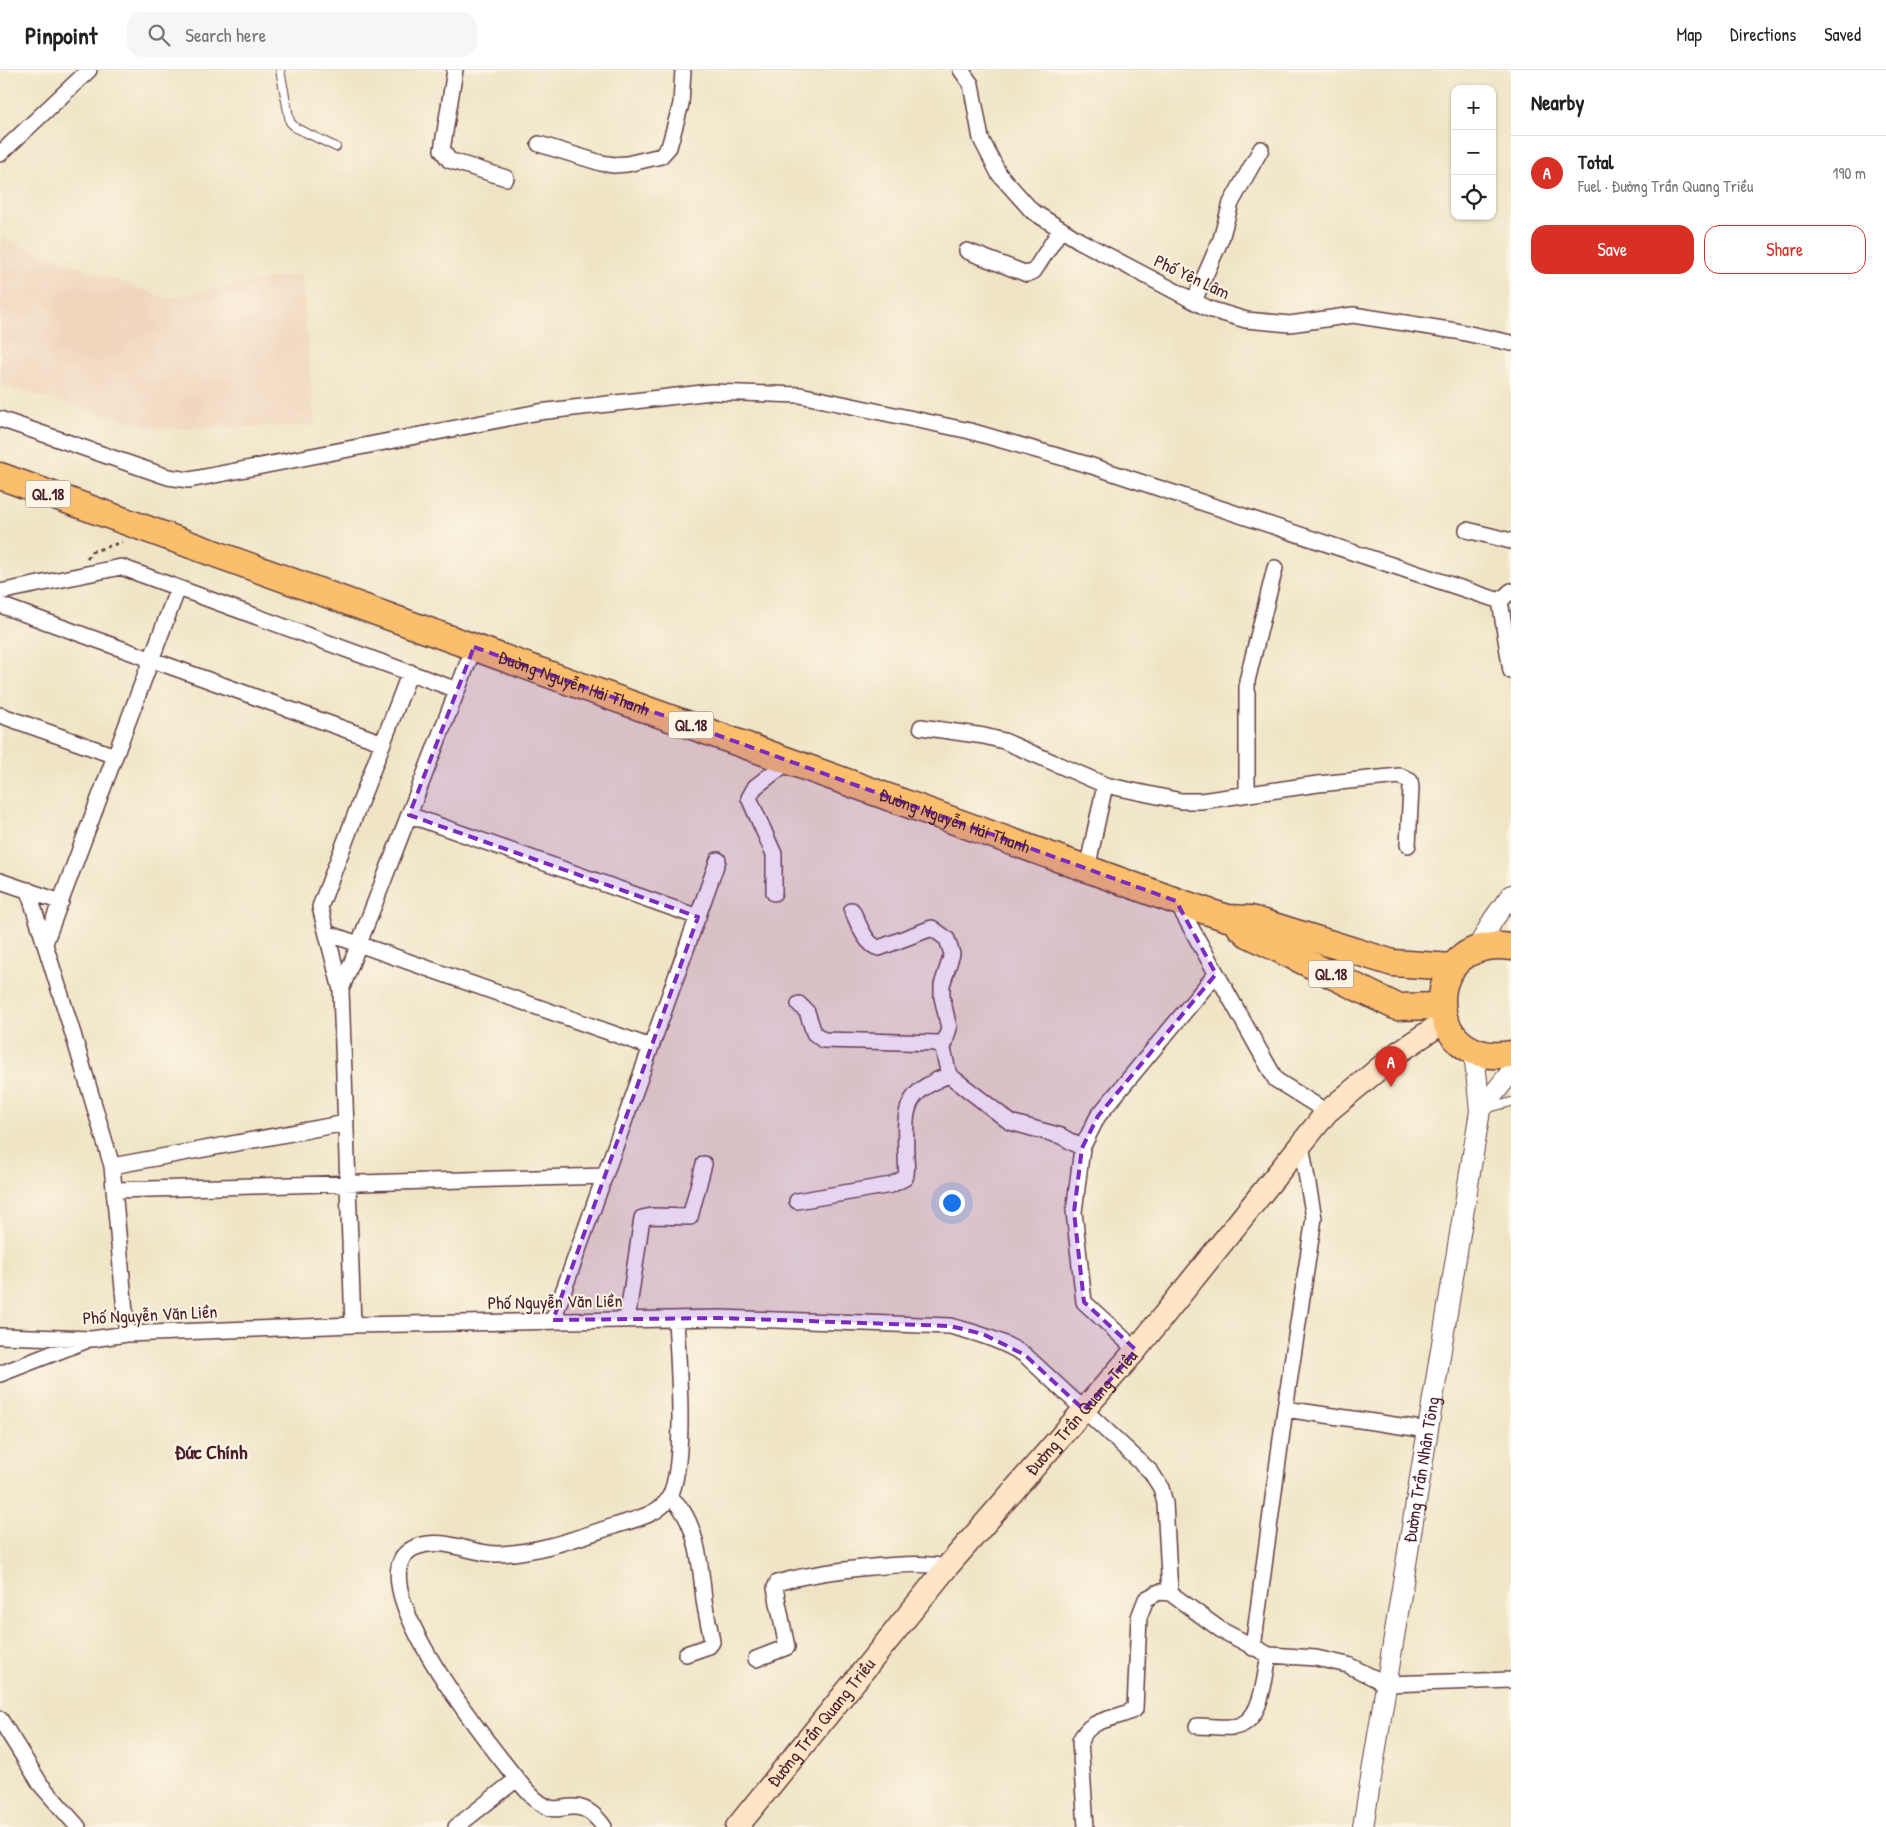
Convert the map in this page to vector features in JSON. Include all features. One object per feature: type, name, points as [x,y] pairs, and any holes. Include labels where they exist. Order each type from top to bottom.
[{"type":"highway","name":"QL.18","points":[[0,476],[150,531]]},
{"type":"highway","name":"Đường Nguyễn Hải Thanh","points":[[150,531],[1176,901],[1227,918],[1251,919],[1393,963],[1453,967]]},
{"type":"highway","name":"Đường Nguyễn Hải Thanh","points":[[1227,918],[1248,934],[1397,1007],[1443,1013]]},
{"type":"highway","points":[[1511,947],[1494,945],[1478,949],[1464,956],[1453,967],[1442,992],[1443,1013],[1456,1039],[1474,1052],[1486,1055],[1511,1054]]},
{"type":"main road","name":"Đường Trần Quang Triều","points":[[737,1827],[947,1567],[1136,1350],[1327,1112],[1443,1013]]},
{"type":"street","points":[[0,154],[90,70]]},
{"type":"street","points":[[455,70],[441,144],[442,150],[449,160],[506,178]]},
{"type":"street","points":[[539,144],[601,163],[614,165],[628,164],[661,156],[669,147],[681,104],[683,70]]},
{"type":"street","name":"Phố Yên Lâm","points":[[961,70],[971,84],[981,139],[999,174],[1032,211],[1080,241],[1194,301],[1246,320],[1290,324],[1353,315],[1456,331],[1511,343]]},
{"type":"street","points":[[1194,301],[1221,239],[1231,203],[1261,149]]},
{"type":"street","points":[[967,251],[1027,274],[1034,271],[1061,229]]},
{"type":"street","points":[[0,419],[168,477],[189,480],[539,412],[711,392],[800,395],[970,431],[1092,466],[1506,596],[1511,671]]},
{"type":"street","points":[[1467,530],[1511,541]]},
{"type":"street","points":[[0,592],[121,567],[457,690]]},
{"type":"street","points":[[1247,793],[1247,681],[1274,568]]},
{"type":"street","points":[[45,944],[178,588]]},
{"type":"street","points":[[0,605],[383,743]]},
{"type":"street","points":[[341,990],[474,647]]},
{"type":"street","points":[[353,1325],[341,990],[320,907],[410,672]]},
{"type":"street","points":[[0,715],[115,756]]},
{"type":"street","points":[[922,727],[984,736],[1004,741],[1105,785],[1181,801],[1201,801],[1318,784],[1400,776],[1410,782],[1411,788],[1408,845]]},
{"type":"street","points":[[774,892],[774,854],[749,798],[750,792],[755,787],[790,761]]},
{"type":"street","points":[[1087,869],[1105,785]]},
{"type":"street","points":[[409,815],[698,917]]},
{"type":"street","points":[[553,1320],[718,860]]},
{"type":"street","points":[[0,881],[61,902]]},
{"type":"street","points":[[28,890],[112,1166],[116,1190],[127,1334]]},
{"type":"street","points":[[1478,949],[1493,920],[1511,895]]},
{"type":"street","points":[[1176,901],[1276,1080],[1327,1112]]},
{"type":"street","points":[[852,910],[865,936],[874,947],[878,948],[932,928],[947,939],[952,954],[942,985],[942,997],[949,1028],[943,1049]]},
{"type":"street","points":[[327,933],[652,1047]]},
{"type":"street","points":[[1136,1350],[1084,1302],[1074,1212],[1082,1148],[1098,1116],[1216,974]]},
{"type":"street","points":[[799,1004],[807,1012],[814,1033],[823,1040],[939,1043],[943,1049],[949,1075],[1010,1122],[1061,1136],[1082,1148]]},
{"type":"street","name":"Đường Trần Nhân Tông","points":[[1363,1827],[1480,1111],[1474,1052]]},
{"type":"street","name":"Đường Trần Nhân Tông","points":[[1480,1111],[1511,1072]]},
{"type":"street","points":[[797,1201],[891,1185],[905,1178],[907,1108],[915,1094],[928,1083],[949,1075]]},
{"type":"street","points":[[112,1166],[346,1123]]},
{"type":"street","points":[[1253,1648],[1284,1409],[1314,1218],[1301,1145]]},
{"type":"street","points":[[627,1320],[642,1218],[652,1216],[690,1217],[704,1164]]},
{"type":"street","points":[[116,1190],[605,1176]]},
{"type":"street","name":"Phố Nguyễn Văn Liền","points":[[0,1336],[92,1339],[127,1334],[353,1325],[719,1318],[950,1326],[983,1334],[1007,1344],[1025,1355],[1151,1472],[1161,1488],[1165,1503],[1170,1593]]},
{"type":"street","points":[[604,1827],[589,1811],[575,1806],[558,1810],[548,1808],[530,1794],[516,1778],[443,1680],[416,1632],[400,1591],[398,1579],[400,1559],[415,1547],[436,1543],[454,1545],[486,1554],[515,1553],[539,1549],[648,1514],[663,1505],[674,1483],[679,1444],[680,1394],[676,1320]]},
{"type":"street","points":[[0,1374],[92,1339]]},
{"type":"street","points":[[1284,1409],[1428,1430]]},
{"type":"street","points":[[669,1496],[678,1502],[690,1526],[703,1574],[704,1600],[712,1642],[709,1646],[686,1654]]},
{"type":"street","points":[[756,1659],[786,1647],[775,1588],[777,1582],[808,1575],[854,1570],[930,1565],[947,1567]]},
{"type":"street","points":[[1086,1827],[1080,1741],[1092,1724],[1129,1713],[1136,1709],[1139,1617],[1146,1599],[1158,1592],[1170,1593],[1221,1630],[1269,1655],[1316,1658],[1348,1665],[1386,1684],[1511,1680]]},
{"type":"street","points":[[1198,1726],[1234,1727],[1249,1720],[1256,1712],[1269,1655]]},
{"type":"street","points":[[0,1718],[41,1785],[78,1827]]},
{"type":"street","points":[[456,1827],[516,1778]]},
{"type":"lane","points":[[280,70],[290,122],[296,128],[336,147]]},
{"type":"lane","points":[[1480,1111],[1511,1102]]},
{"type":"path","points":[[79,576],[91,552],[150,531]]},
{"type":"highlighted area","points":[[474,647],[1176,901],[1216,974],[1098,1116],[1082,1148],[1074,1212],[1084,1302],[1136,1350],[1084,1410],[1025,1355],[983,1334],[950,1326],[719,1318],[553,1320],[698,917],[409,815]]},
{"type":"shaded area","points":[[0,238],[166,298],[301,273],[315,425],[159,429],[0,385]]},
{"type":"place","name":"Total","points":[[1391,1087]]},
{"type":"district","name":"Đức Chính","points":[[211,1452]]}]
